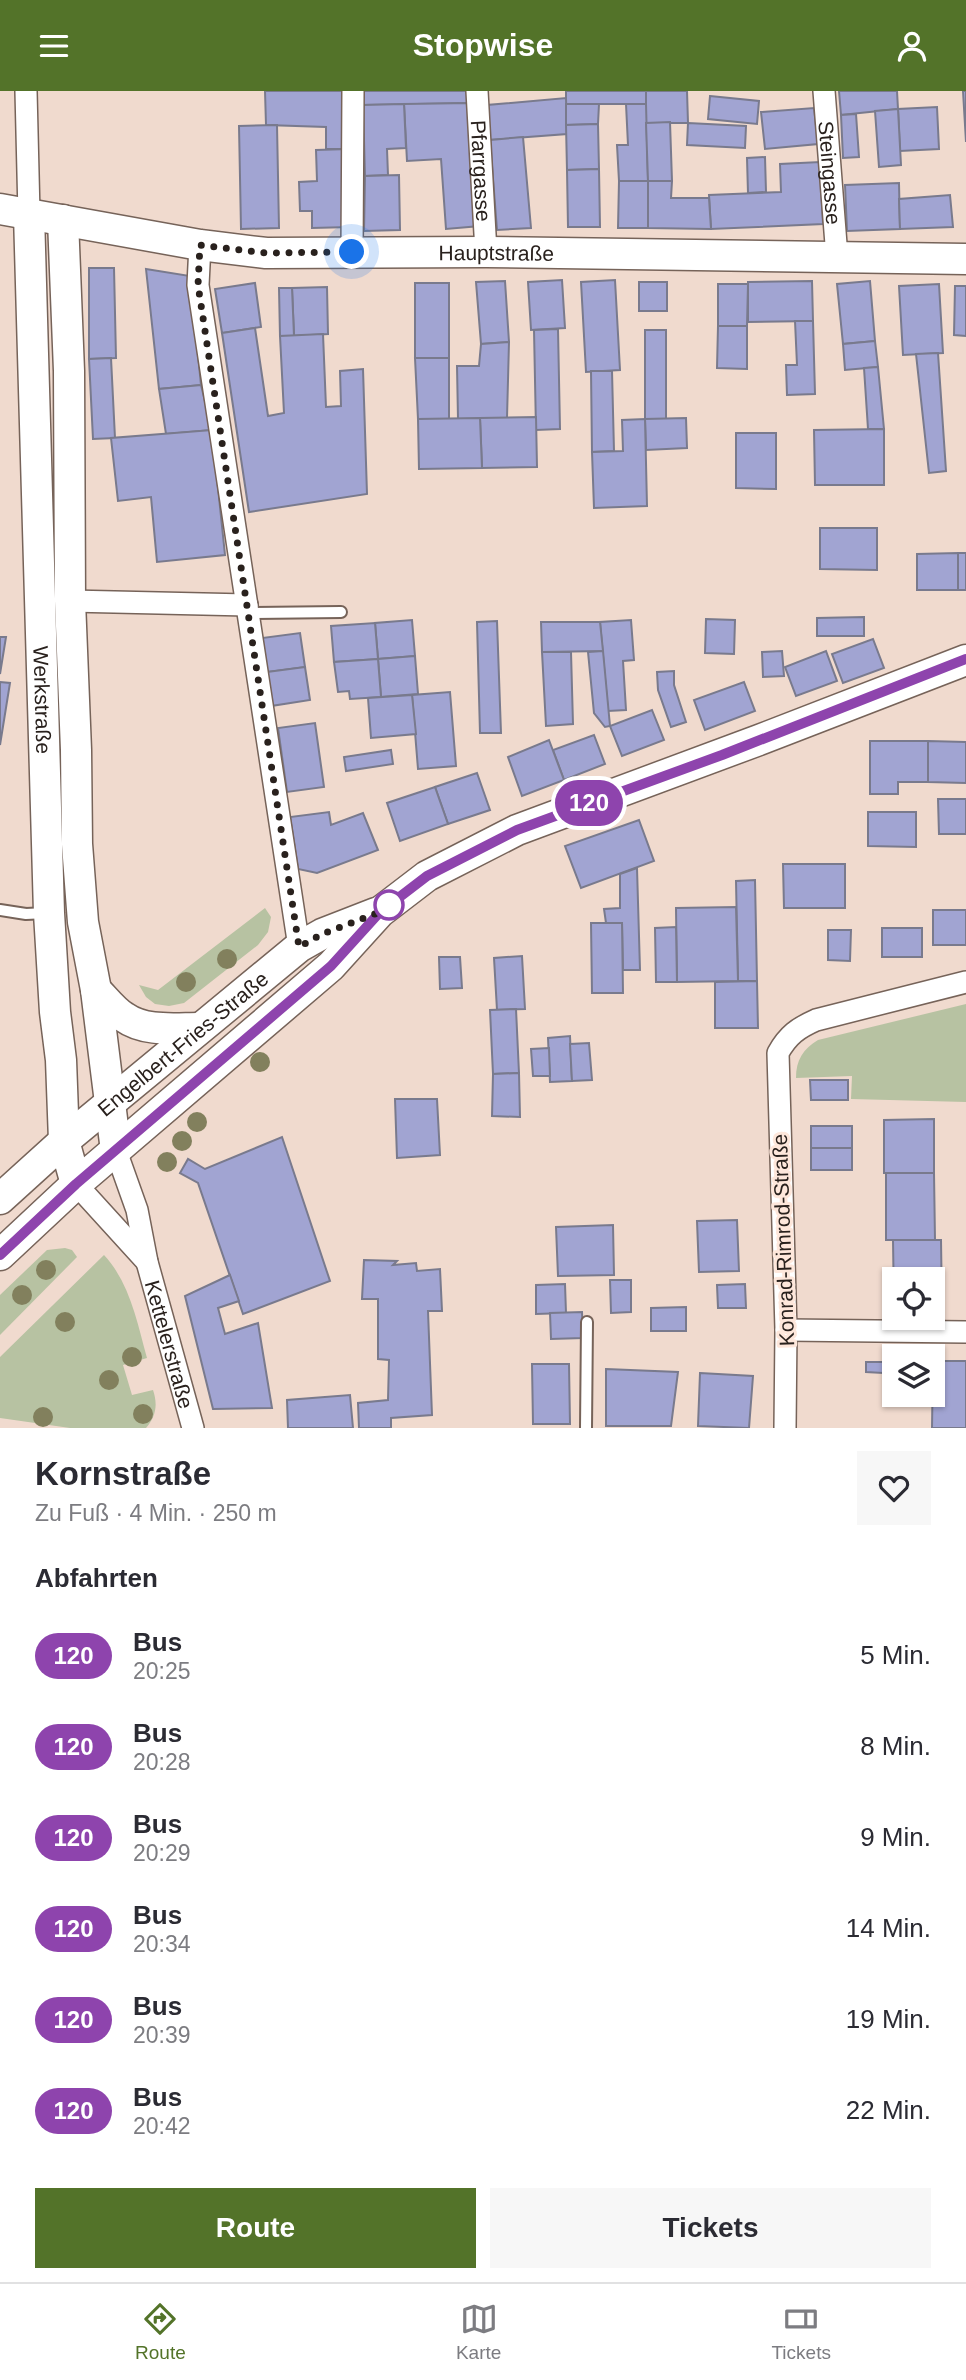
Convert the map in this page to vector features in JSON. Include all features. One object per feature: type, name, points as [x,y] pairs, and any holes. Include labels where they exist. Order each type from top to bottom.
[{"type":"main road","name":"Hauptstraße","points":[[0,209],[200,245],[266,253],[486,252],[966,259]]},
{"type":"main road","name":"Werkstraße","points":[[29,214],[49,913],[61,1060],[64,1141],[76,1184]]},
{"type":"main road","name":"Werkstraße","points":[[63,220],[69,371],[70,601],[77,844],[83,922],[96,990],[116,1151]]},
{"type":"main road","name":"Engelbert-Fries-Straße","points":[[0,1255],[76,1184],[331,966],[380,912],[427,876],[517,830],[966,660]]},
{"type":"main road","name":"Engelbert-Fries-Straße","points":[[0,1199],[64,1141],[299,947],[322,934],[380,912]]},
{"type":"main road","points":[[96,990],[123,1017],[139,1025],[154,1028],[199,1028]]},
{"type":"street","points":[[26,91],[29,214]]},
{"type":"street","points":[[352,252],[353,91]]},
{"type":"street","name":"Pfarrgasse","points":[[477,91],[486,252]]},
{"type":"street","name":"Steingasse","points":[[824,91],[838,257]]},
{"type":"street","points":[[200,245],[198,285],[299,947]]},
{"type":"street","points":[[70,601],[248,609]]},
{"type":"street","name":"Konrad-Rimrod-Straße","points":[[785,1428],[786,1330],[778,1053],[786,1037],[799,1027],[816,1020],[966,982]]},
{"type":"street","name":"Kettelerstraße","points":[[116,1151],[137,1210],[147,1262],[192,1428]]},
{"type":"street","name":"Kettelerstraße","points":[[76,1184],[147,1262]]},
{"type":"street","points":[[786,1330],[966,1332]]},
{"type":"lane","points":[[248,609],[341,613]]},
{"type":"lane","points":[[0,910],[26,914],[49,913]]},
{"type":"lane","points":[[586,1428],[587,1322]]},
{"type":"green space","points":[[265,908],[271,917],[268,932],[258,945],[184,1003],[169,1006],[155,1004],[146,997],[139,985],[158,990]]},
{"type":"green space","points":[[966,1004],[966,1102],[851,1099],[852,1076],[796,1078],[801,1056],[818,1040]]},
{"type":"green space","points":[[47,1250],[72,1250],[77,1257],[0,1335],[0,1295]]},
{"type":"green space","points":[[104,1255],[126,1290],[140,1331],[147,1358],[123,1365],[132,1395],[153,1390],[155,1410],[149,1424],[146,1428],[70,1428],[0,1418],[0,1357]]},
{"type":"building","points":[[265,91],[349,91],[349,149],[326,149],[326,127],[266,125]]},
{"type":"building","points":[[363,91],[470,91],[471,103],[363,105]]},
{"type":"building","points":[[566,91],[646,91],[646,104],[566,104]]},
{"type":"building","points":[[646,91],[687,91],[688,123],[646,123]]},
{"type":"building","points":[[839,91],[897,91],[898,109],[841,115]]},
{"type":"building","points":[[963,91],[966,91],[966,142]]},
{"type":"building","points":[[710,96],[759,101],[757,124],[708,119]]},
{"type":"building","points":[[566,98],[567,134],[490,140],[487,105]]},
{"type":"building","points":[[471,103],[480,226],[446,229],[441,159],[407,161],[404,104]]},
{"type":"building","points":[[404,104],[406,148],[387,149],[388,175],[365,176],[363,105]]},
{"type":"building","points":[[566,104],[599,104],[598,124],[566,125]]},
{"type":"building","points":[[626,104],[646,104],[648,181],[619,181],[617,145],[628,145]]},
{"type":"building","points":[[937,107],[939,149],[900,151],[898,109]]},
{"type":"building","points":[[814,108],[818,144],[765,149],[761,112]]},
{"type":"building","points":[[898,109],[901,165],[879,167],[875,111]]},
{"type":"building","points":[[856,114],[859,157],[843,158],[841,115]]},
{"type":"building","points":[[670,122],[672,181],[648,181],[646,123]]},
{"type":"building","points":[[688,123],[746,126],[745,148],[687,145]]},
{"type":"building","points":[[598,124],[599,169],[567,170],[566,125]]},
{"type":"building","points":[[277,125],[279,228],[241,229],[239,126]]},
{"type":"building","points":[[523,137],[531,228],[497,230],[490,140]]},
{"type":"building","points":[[349,149],[350,227],[312,228],[312,211],[300,211],[299,182],[317,181],[316,150]]},
{"type":"building","points":[[765,157],[766,192],[748,193],[747,158]]},
{"type":"building","points":[[820,162],[823,224],[711,229],[709,195],[781,192],[780,164]]},
{"type":"building","points":[[599,169],[600,227],[568,227],[567,170]]},
{"type":"building","points":[[399,175],[400,230],[364,231],[365,176]]},
{"type":"building","points":[[619,181],[648,181],[648,228],[618,228]]},
{"type":"building","points":[[648,181],[672,181],[671,198],[709,198],[711,229],[648,228]]},
{"type":"building","points":[[899,183],[900,229],[847,231],[845,185]]},
{"type":"building","points":[[950,195],[953,227],[900,229],[899,199]]},
{"type":"building","points":[[89,268],[114,268],[116,358],[89,359]]},
{"type":"building","points":[[146,269],[190,276],[201,385],[159,389]]},
{"type":"building","points":[[562,280],[565,328],[531,330],[528,282]]},
{"type":"building","points":[[615,280],[620,370],[586,372],[581,282]]},
{"type":"building","points":[[505,281],[509,342],[481,344],[476,282]]},
{"type":"building","points":[[812,281],[813,321],[748,322],[748,282]]},
{"type":"building","points":[[870,281],[875,341],[843,344],[837,284]]},
{"type":"building","points":[[639,282],[667,282],[667,311],[639,311]]},
{"type":"building","points":[[255,283],[261,327],[222,333],[215,289]]},
{"type":"building","points":[[415,283],[449,283],[449,358],[415,358]]},
{"type":"building","points":[[718,284],[748,284],[747,326],[718,326]]},
{"type":"building","points":[[939,284],[943,353],[903,355],[899,286]]},
{"type":"building","points":[[955,286],[966,286],[966,336],[954,335]]},
{"type":"building","points":[[327,287],[328,334],[294,336],[292,288]]},
{"type":"building","points":[[279,288],[292,288],[294,336],[280,336]]},
{"type":"building","points":[[795,321],[813,321],[815,394],[787,395],[786,365],[797,365]]},
{"type":"building","points":[[718,326],[747,326],[747,369],[717,368]]},
{"type":"building","points":[[255,328],[268,416],[284,413],[280,336],[323,334],[326,407],[341,406],[340,371],[363,369],[367,494],[249,512],[222,333]]},
{"type":"building","points":[[558,329],[560,429],[536,430],[534,330]]},
{"type":"building","points":[[645,330],[666,330],[666,419],[645,419]]},
{"type":"building","points":[[875,341],[878,367],[845,370],[843,344]]},
{"type":"building","points":[[509,342],[507,418],[458,419],[457,366],[479,366],[481,344]]},
{"type":"building","points":[[938,353],[946,471],[929,473],[916,354]]},
{"type":"building","points":[[111,358],[115,438],[93,439],[89,359]]},
{"type":"building","points":[[415,358],[449,358],[449,419],[418,419]]},
{"type":"building","points":[[878,367],[884,429],[868,429],[864,368]]},
{"type":"building","points":[[591,371],[612,371],[614,451],[592,452]]},
{"type":"building","points":[[201,385],[212,430],[166,434],[159,389]]},
{"type":"building","points":[[536,417],[537,467],[482,468],[480,418]]},
{"type":"building","points":[[480,418],[482,468],[419,469],[418,419]]},
{"type":"building","points":[[686,418],[687,448],[646,450],[645,419]]},
{"type":"building","points":[[645,419],[647,506],[594,508],[592,452],[623,451],[622,420]]},
{"type":"building","points":[[884,429],[884,485],[815,485],[814,430]]},
{"type":"building","points":[[212,430],[225,555],[157,562],[151,497],[118,501],[111,438]]},
{"type":"building","points":[[736,433],[776,433],[776,489],[736,488]]},
{"type":"building","points":[[820,528],[877,528],[877,570],[820,569]]},
{"type":"building","points":[[958,553],[958,590],[917,590],[917,554]]},
{"type":"building","points":[[958,553],[966,553],[966,590],[958,590]]},
{"type":"building","points":[[864,617],[864,636],[817,636],[817,618]]},
{"type":"building","points":[[706,619],[735,620],[734,654],[705,653]]},
{"type":"building","points":[[412,620],[415,656],[378,659],[375,623]]},
{"type":"building","points":[[631,620],[634,660],[623,661],[626,710],[608,711],[600,622]]},
{"type":"building","points":[[497,621],[501,733],[480,733],[477,622]]},
{"type":"building","points":[[541,622],[600,622],[603,651],[542,652]]},
{"type":"building","points":[[375,623],[378,659],[334,662],[331,626]]},
{"type":"building","points":[[300,633],[305,667],[267,672],[262,638]]},
{"type":"building","points":[[0,637],[6,637],[0,674]]},
{"type":"building","points":[[873,639],[884,668],[843,683],[832,654]]},
{"type":"building","points":[[603,651],[610,726],[605,727],[594,713],[588,652]]},
{"type":"building","points":[[782,651],[784,676],[763,677],[762,652]]},
{"type":"building","points":[[826,651],[837,681],[796,696],[785,667]]},
{"type":"building","points":[[542,652],[571,652],[573,724],[546,726]]},
{"type":"building","points":[[415,656],[418,694],[381,697],[378,659]]},
{"type":"building","points":[[378,659],[381,697],[350,699],[349,691],[338,692],[334,662]]},
{"type":"building","points":[[305,667],[310,700],[271,706],[267,672]]},
{"type":"building","points":[[674,671],[674,685],[686,722],[671,727],[658,690],[657,672]]},
{"type":"building","points":[[0,682],[10,683],[0,745]]},
{"type":"building","points":[[744,682],[755,711],[705,730],[694,700]]},
{"type":"building","points":[[450,692],[456,766],[418,769],[412,695]]},
{"type":"building","points":[[412,695],[416,734],[371,738],[368,698]]},
{"type":"building","points":[[652,710],[664,740],[622,756],[610,726]]},
{"type":"building","points":[[315,723],[324,787],[287,792],[278,728]]},
{"type":"building","points":[[594,735],[605,764],[564,780],[553,750]]},
{"type":"building","points":[[549,740],[564,780],[522,796],[508,757]]},
{"type":"building","points":[[870,741],[928,741],[928,782],[898,782],[898,794],[870,794]]},
{"type":"building","points":[[928,741],[966,742],[966,783],[928,782]]},
{"type":"building","points":[[391,750],[393,764],[346,771],[344,757]]},
{"type":"building","points":[[477,773],[490,810],[448,824],[435,787]]},
{"type":"building","points":[[435,787],[448,824],[400,841],[387,803]]},
{"type":"building","points":[[938,799],[966,799],[966,834],[939,834]]},
{"type":"building","points":[[329,812],[331,825],[363,813],[378,850],[317,873],[298,869],[290,817]]},
{"type":"building","points":[[868,812],[916,812],[916,847],[868,846]]},
{"type":"building","points":[[639,820],[654,861],[581,888],[565,846]]},
{"type":"building","points":[[783,864],[845,864],[845,908],[784,908]]},
{"type":"building","points":[[637,868],[640,970],[623,970],[622,923],[606,923],[604,909],[620,908],[620,874]]},
{"type":"building","points":[[755,880],[757,981],[738,981],[736,881]]},
{"type":"building","points":[[736,907],[738,981],[677,982],[676,908]]},
{"type":"building","points":[[933,910],[966,910],[966,945],[933,945]]},
{"type":"building","points":[[591,923],[622,923],[623,993],[592,993]]},
{"type":"building","points":[[676,927],[677,982],[656,982],[655,928]]},
{"type":"building","points":[[882,928],[922,928],[922,957],[882,957]]},
{"type":"building","points":[[828,930],[851,930],[850,961],[828,960]]},
{"type":"building","points":[[522,956],[525,1009],[497,1010],[494,958]]},
{"type":"building","points":[[439,957],[460,957],[462,988],[440,989]]},
{"type":"building","points":[[757,981],[758,1028],[715,1028],[715,982]]},
{"type":"building","points":[[516,1009],[519,1073],[493,1074],[490,1010]]},
{"type":"building","points":[[570,1036],[572,1081],[550,1082],[548,1038]]},
{"type":"building","points":[[589,1043],[592,1080],[572,1081],[570,1044]]},
{"type":"building","points":[[549,1048],[550,1076],[533,1076],[531,1049]]},
{"type":"building","points":[[519,1073],[520,1117],[492,1116],[493,1074]]},
{"type":"building","points":[[810,1080],[848,1080],[848,1100],[811,1100]]},
{"type":"building","points":[[395,1099],[437,1099],[440,1155],[397,1158]]},
{"type":"building","points":[[934,1119],[934,1173],[884,1173],[884,1120]]},
{"type":"building","points":[[811,1126],[852,1126],[852,1148],[811,1148]]},
{"type":"building","points":[[282,1137],[330,1281],[243,1314],[198,1183],[180,1173],[188,1159],[205,1169]]},
{"type":"building","points":[[811,1148],[852,1148],[852,1170],[811,1170]]},
{"type":"building","points":[[886,1173],[934,1173],[935,1240],[886,1240]]},
{"type":"building","points":[[737,1220],[739,1271],[699,1272],[697,1221]]},
{"type":"building","points":[[613,1225],[614,1275],[558,1276],[556,1227]]},
{"type":"building","points":[[893,1240],[941,1240],[941,1267],[893,1267]]},
{"type":"building","points":[[364,1260],[397,1261],[393,1265],[416,1263],[417,1271],[440,1269],[442,1311],[428,1311],[432,1415],[391,1418],[391,1428],[359,1428],[358,1403],[388,1400],[389,1360],[378,1359],[378,1299],[362,1299]]},
{"type":"building","points":[[230,1275],[239,1301],[218,1308],[225,1334],[258,1323],[272,1408],[213,1409],[185,1296]]},
{"type":"building","points":[[610,1280],[631,1280],[631,1312],[611,1313]]},
{"type":"building","points":[[565,1284],[566,1313],[536,1314],[536,1285]]},
{"type":"building","points":[[745,1284],[746,1308],[718,1308],[717,1285]]},
{"type":"building","points":[[686,1307],[686,1331],[651,1331],[651,1308]]},
{"type":"building","points":[[582,1312],[583,1338],[551,1339],[550,1313]]},
{"type":"building","points":[[945,1361],[966,1361],[966,1428],[932,1428],[932,1407],[945,1407]]},
{"type":"building","points":[[866,1362],[882,1362],[882,1373],[866,1372]]},
{"type":"building","points":[[532,1364],[569,1364],[570,1424],[533,1424]]},
{"type":"building","points":[[606,1369],[678,1372],[671,1426],[606,1426]]},
{"type":"building","points":[[700,1373],[753,1376],[749,1428],[698,1426]]},
{"type":"building","points":[[350,1395],[353,1428],[288,1428],[287,1400]]},
{"type":"bus line","name":"120","points":[[0,1255],[76,1184],[331,966],[380,912],[427,876],[517,830],[722,755],[966,659]]},
{"type":"route","points":[[352,252],[266,253],[200,245],[198,285],[299,947],[322,934],[380,912],[389,905]]}]
